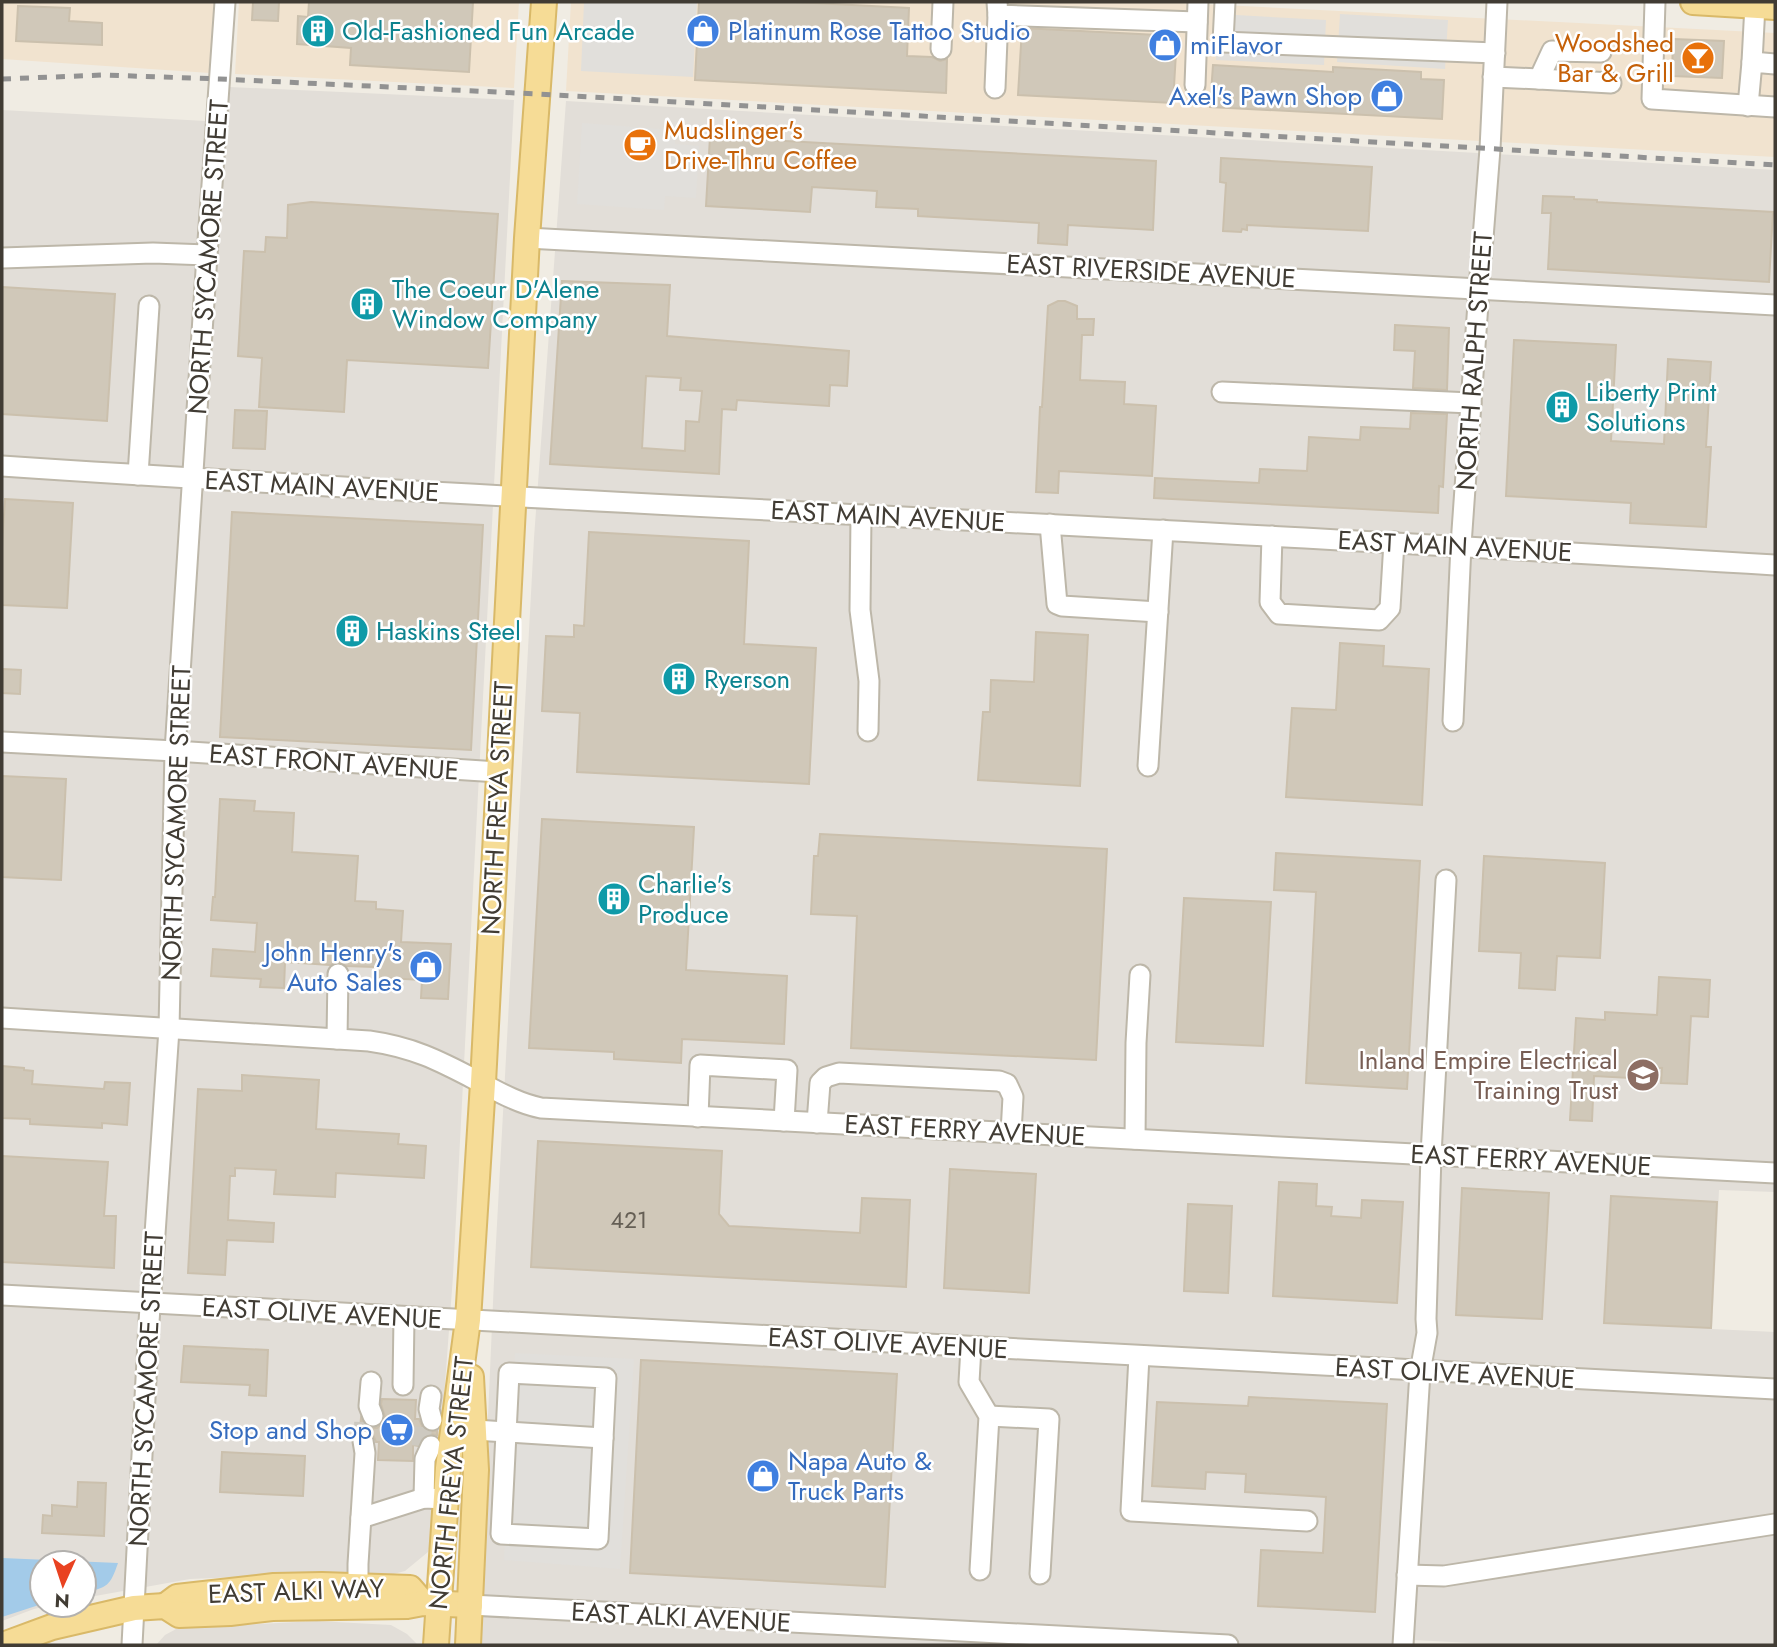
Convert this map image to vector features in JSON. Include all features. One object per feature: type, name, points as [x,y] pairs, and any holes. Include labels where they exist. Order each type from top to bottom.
[{"type":"main road","name":"NORTH FREYA STREET","points":[[436,1645],[431,1603],[435,1498],[448,1468],[468,1320],[527,238],[544,2]]},
{"type":"main road","points":[[1693,2],[1765,6]]},
{"type":"main road","name":"NORTH FREYA STREET","points":[[468,1320],[476,1470],[468,1645]]},
{"type":"main road","name":"EAST ALKI WAY","points":[[3,1645],[52,1627],[134,1608],[166,1606],[177,1597],[274,1586],[410,1588],[431,1603]]},
{"type":"main road","name":"EAST ALKI WAY","points":[[166,1606],[179,1615],[272,1608],[407,1606],[431,1603],[470,1605]]},
{"type":"street","name":"NORTH SYCAMORE STREET","points":[[132,1645],[150,1303],[169,1029],[175,751],[225,2]]},
{"type":"street","points":[[941,48],[943,2]]},
{"type":"street","points":[[1195,85],[1198,2]]},
{"type":"street","points":[[1225,2],[1223,42],[1495,53]]},
{"type":"street","name":"NORTH RALPH STREET","points":[[1453,721],[1461,545],[1490,149],[1497,2]]},
{"type":"street","points":[[1656,2],[1652,99],[1775,107]]},
{"type":"street","points":[[1748,106],[1752,62],[1765,6]]},
{"type":"street","points":[[995,88],[998,8],[1197,22]]},
{"type":"street","points":[[1539,79],[1552,51],[1601,52]]},
{"type":"street","points":[[1752,62],[1775,64]]},
{"type":"street","points":[[1493,77],[1611,83]]},
{"type":"street","name":"EAST RIVERSIDE AVENUE","points":[[527,238],[1775,305]]},
{"type":"street","points":[[2,258],[153,253],[207,255]]},
{"type":"street","points":[[138,475],[149,306]]},
{"type":"street","points":[[1222,392],[1471,403]]},
{"type":"street","name":"EAST MAIN AVENUE","points":[[2,466],[514,497],[1394,541],[1775,565]]},
{"type":"street","points":[[861,515],[860,610],[869,681],[868,731]]},
{"type":"street","points":[[1050,524],[1057,604],[1158,612]]},
{"type":"street","points":[[1148,766],[1163,530]]},
{"type":"street","points":[[1272,536],[1270,603],[1279,614],[1379,620],[1390,608],[1394,541]]},
{"type":"street","name":"EAST FRONT AVENUE","points":[[2,742],[498,772]]},
{"type":"street","points":[[1403,1645],[1420,1371],[1427,1333],[1431,1155],[1446,880]]},
{"type":"street","points":[[337,1040],[338,974]]},
{"type":"street","points":[[1135,1139],[1140,975]]},
{"type":"street","name":"EAST FERRY AVENUE","points":[[2,1018],[391,1044],[433,1058],[522,1104],[541,1108],[1775,1173]]},
{"type":"street","points":[[698,1116],[701,1065],[787,1070],[784,1121]]},
{"type":"street","points":[[817,1123],[821,1083],[826,1077],[839,1073],[999,1081],[1007,1084],[1013,1097],[1011,1133]]},
{"type":"street","name":"EAST OLIVE AVENUE","points":[[2,1295],[1775,1389]]},
{"type":"street","points":[[403,1385],[404,1317]]},
{"type":"street","points":[[971,1347],[969,1382],[989,1416],[980,1570]]},
{"type":"street","points":[[1139,1356],[1131,1511],[1307,1521]]},
{"type":"street","points":[[509,1373],[606,1378],[603,1438],[598,1539],[501,1534],[509,1373]]},
{"type":"street","points":[[368,1412],[371,1382]]},
{"type":"street","points":[[989,1416],[1049,1419],[1040,1574]]},
{"type":"street","points":[[475,1430],[603,1438]]},
{"type":"street","points":[[358,1586],[366,1445]]},
{"type":"street","points":[[361,1518],[435,1498],[426,1450]]},
{"type":"street","points":[[1407,1575],[1444,1576],[1775,1524]]},
{"type":"street","name":"EAST ALKI AVENUE","points":[[470,1605],[1085,1642],[1228,1645]]},
{"type":"shaded area","points":[[2,2],[214,2],[210,73],[2,59]]},
{"type":"shaded area","points":[[239,2],[519,2],[514,88],[235,74]]},
{"type":"shaded area","points":[[571,2],[1163,2],[1775,33],[1775,157],[566,91]]},
{"type":"shaded area","points":[[584,2],[697,2],[693,77],[581,71]]},
{"type":"shaded area","points":[[1218,14],[1326,20],[1324,65],[1216,60]]},
{"type":"shaded area","points":[[1340,14],[1448,20],[1445,69],[1337,62]]},
{"type":"shaded area","points":[[208,86],[514,100],[453,1276],[434,1532],[428,1552],[405,1571],[386,1576],[308,1574],[190,1579],[98,1595],[98,1549],[28,1549],[28,1611],[2,1621],[2,110],[206,121]]},
{"type":"shaded area","points":[[566,101],[1775,170],[1775,1192],[1719,1190],[1712,1329],[1775,1332],[1775,1645],[1511,1645],[1393,1639],[1393,1645],[478,1645],[494,1280],[534,538]]},
{"type":"shaded area","points":[[582,123],[675,130],[675,144],[699,146],[696,198],[665,196],[664,210],[577,204]]},
{"type":"shaded area","points":[[515,1353],[634,1359],[620,1569],[504,1560]]},
{"type":"shaded area","points":[[317,1621],[391,1625],[407,1634],[418,1645],[156,1645],[165,1635],[178,1628]]},
{"type":"water","points":[[2,1558],[28,1559],[28,1609],[2,1617]]},
{"type":"water","points":[[98,1562],[118,1563],[113,1577],[98,1589]]},
{"type":"building","points":[[253,2],[279,2],[278,21],[252,20]]},
{"type":"building","points":[[309,2],[473,2],[469,72],[350,65],[351,48],[297,44],[298,16],[308,17]]},
{"type":"building","points":[[699,2],[795,2],[909,8],[907,56],[932,57],[940,61],[947,59],[946,93],[695,80]]},
{"type":"building","points":[[18,6],[70,8],[69,21],[102,23],[102,45],[16,41]]},
{"type":"building","points":[[1022,28],[1177,36],[1173,103],[1018,95]]},
{"type":"building","name":"Woodshed Bar & Grill","points":[[1673,39],[1724,41],[1722,78],[1672,76]]},
{"type":"building","points":[[1213,65],[1333,72],[1333,67],[1421,72],[1421,79],[1444,80],[1442,119],[1210,107]]},
{"type":"building","points":[[710,137],[1156,161],[1153,230],[1068,225],[1067,245],[1038,243],[1039,223],[918,216],[918,209],[876,207],[877,191],[812,187],[810,212],[706,206]]},
{"type":"building","points":[[1221,158],[1372,167],[1368,231],[1247,225],[1247,230],[1242,229],[1241,232],[1223,231],[1226,183],[1220,182]]},
{"type":"building","points":[[1543,196],[1574,197],[1597,202],[1773,212],[1769,282],[1548,269],[1551,213],[1542,213]]},
{"type":"building","name":"The Coeur D'Alene Window Company","points":[[311,202],[498,214],[488,368],[347,360],[344,412],[259,407],[262,358],[238,356],[244,251],[265,252],[266,237],[287,238],[288,205]]},
{"type":"building","points":[[562,281],[670,285],[667,336],[849,351],[847,386],[830,385],[829,406],[737,400],[736,410],[722,409],[719,474],[550,464]],"holes":[[[646,376],[681,378],[680,390],[702,391],[699,422],[686,421],[685,451],[642,448]]]},
{"type":"building","points":[[2,287],[115,294],[107,421],[2,414]]},
{"type":"building","points":[[1058,301],[1077,306],[1077,319],[1094,319],[1093,335],[1082,335],[1080,380],[1125,382],[1124,404],[1156,406],[1152,476],[1059,471],[1058,493],[1036,492],[1048,306]]},
{"type":"building","points":[[1395,325],[1449,328],[1447,390],[1413,388],[1415,351],[1394,350]]},
{"type":"building","points":[[1514,340],[1616,345],[1611,441],[1664,444],[1668,359],[1711,362],[1706,447],[1711,447],[1706,527],[1630,523],[1631,503],[1506,496]]},
{"type":"building","points":[[235,410],[267,411],[265,449],[233,448]]},
{"type":"building","points":[[1411,413],[1447,414],[1443,487],[1439,486],[1438,513],[1154,498],[1155,478],[1259,483],[1260,469],[1307,471],[1309,437],[1360,440],[1361,427],[1410,429]]},
{"type":"building","points":[[5,499],[73,503],[67,608],[2,605]]},
{"type":"building","name":"Haskins Steel","points":[[232,512],[483,525],[471,750],[220,737]]},
{"type":"building","name":"Ryerson","points":[[589,532],[749,541],[744,644],[816,648],[809,784],[577,772],[580,713],[542,711],[546,636],[574,637],[574,625],[584,626]]},
{"type":"building","points":[[1036,632],[1088,635],[1080,786],[978,780],[983,712],[990,712],[991,680],[1034,682]]},
{"type":"building","points":[[1340,643],[1384,646],[1383,666],[1429,669],[1422,805],[1286,797],[1292,708],[1336,710]]},
{"type":"building","points":[[3,669],[21,670],[20,694],[2,693]]},
{"type":"building","points":[[2,776],[66,779],[61,880],[2,877]]},
{"type":"building","points":[[220,799],[255,801],[254,811],[294,813],[292,852],[358,856],[355,901],[376,902],[376,909],[403,911],[401,942],[451,944],[448,999],[421,998],[422,980],[388,978],[387,989],[373,988],[375,967],[346,966],[339,962],[330,965],[285,962],[284,988],[260,987],[261,979],[211,976],[213,949],[255,952],[257,923],[211,920],[215,897]]},
{"type":"building","name":"Charlie's Produce","points":[[542,819],[694,827],[686,970],[787,976],[784,1044],[682,1039],[681,1063],[614,1059],[614,1052],[529,1048]]},
{"type":"building","points":[[820,834],[1107,849],[1096,1060],[851,1048],[857,916],[811,914],[814,856],[818,856]]},
{"type":"building","points":[[1276,853],[1420,861],[1407,1089],[1306,1083],[1316,892],[1274,890]]},
{"type":"building","points":[[1484,856],[1605,863],[1600,958],[1557,956],[1555,990],[1519,988],[1521,953],[1479,951]]},
{"type":"building","points":[[1184,898],[1271,902],[1263,1046],[1176,1042]]},
{"type":"building","points":[[1659,977],[1710,980],[1708,1017],[1691,1016],[1687,1084],[1661,1083],[1662,1068],[1631,1067],[1630,1078],[1594,1076],[1592,1121],[1570,1120],[1576,1018],[1605,1020],[1605,1012],[1657,1015]]},
{"type":"building","points":[[2,1066],[33,1071],[32,1084],[104,1089],[105,1082],[130,1083],[127,1125],[102,1123],[102,1128],[30,1124],[30,1119],[2,1118]]},
{"type":"building","points":[[242,1075],[319,1080],[316,1129],[399,1134],[398,1144],[426,1146],[424,1178],[336,1173],[335,1197],[274,1194],[276,1170],[235,1168],[235,1176],[230,1176],[228,1220],[274,1223],[273,1242],[227,1240],[225,1275],[188,1273],[198,1089],[242,1091]]},
{"type":"building","points":[[538,1141],[722,1151],[719,1214],[729,1226],[860,1233],[862,1198],[910,1200],[906,1287],[531,1267]]},
{"type":"building","points":[[2,1156],[108,1162],[104,1216],[116,1216],[114,1268],[2,1262]]},
{"type":"building","points":[[950,1169],[1036,1174],[1029,1293],[944,1288]]},
{"type":"building","points":[[1279,1182],[1317,1184],[1316,1206],[1332,1207],[1331,1216],[1361,1218],[1362,1200],[1403,1202],[1397,1303],[1273,1296]]},
{"type":"building","points":[[1462,1188],[1549,1193],[1542,1319],[1456,1315]]},
{"type":"building","points":[[1611,1196],[1717,1202],[1711,1328],[1604,1323]]},
{"type":"building","points":[[1188,1204],[1232,1206],[1228,1293],[1184,1291]]},
{"type":"building","points":[[184,1346],[268,1350],[266,1396],[249,1395],[250,1385],[181,1382]]},
{"type":"building","name":"Napa Auto & Truck Parts","points":[[641,1360],[897,1374],[885,1587],[630,1573]]},
{"type":"building","points":[[1249,1397],[1387,1404],[1375,1612],[1258,1606],[1261,1550],[1323,1553],[1326,1497],[1245,1492],[1246,1474],[1206,1472],[1205,1489],[1152,1486],[1157,1402],[1248,1406]]},
{"type":"building","name":"Stop and Shop","points":[[382,1399],[416,1400],[415,1419],[419,1419],[428,1432],[437,1431],[437,1435],[425,1436],[418,1446],[413,1445],[413,1461],[378,1460],[379,1442],[376,1442],[368,1430],[360,1429],[361,1418],[365,1425],[371,1428],[377,1428],[383,1423],[385,1417]]},
{"type":"building","points":[[222,1452],[305,1456],[303,1496],[220,1492]]},
{"type":"building","points":[[78,1482],[106,1483],[104,1536],[42,1533],[43,1515],[52,1516],[52,1505],[77,1507]]},
{"type":"tunnel","points":[[363,1441],[364,1415]]},
{"type":"tunnel","points":[[421,1446],[423,1420]]},
{"type":"railway","points":[[2,79],[104,75],[538,94],[1775,165]]},
{"type":"place","name":"Old-Fashioned Fun Arcade","points":[[318,31]]},
{"type":"place","name":"Platinum Rose Tattoo Studio","points":[[703,31]]},
{"type":"place","name":"miFlavor","points":[[1165,45]]},
{"type":"place","name":"Woodshed Bar & Grill","points":[[1698,58]]},
{"type":"place","name":"Axel's Pawn Shop","points":[[1387,96]]},
{"type":"place","name":"Mudslinger's Drive-Thru Coffee","points":[[640,145]]},
{"type":"place","name":"The Coeur D'Alene Window Company","points":[[367,304]]},
{"type":"place","name":"Liberty Print Solutions","points":[[1562,407]]},
{"type":"place","name":"Haskins Steel","points":[[352,631]]},
{"type":"place","name":"Ryerson","points":[[679,679]]},
{"type":"place","name":"Charlie's Produce","points":[[614,899]]},
{"type":"place","name":"John Henry's Auto Sales","points":[[426,967]]},
{"type":"place","name":"Inland Empire Electrical Training Trust","points":[[1643,1075]]},
{"type":"place","name":"Stop and Shop","points":[[397,1430]]},
{"type":"place","name":"Napa Auto & Truck Parts","points":[[763,1476]]}]
